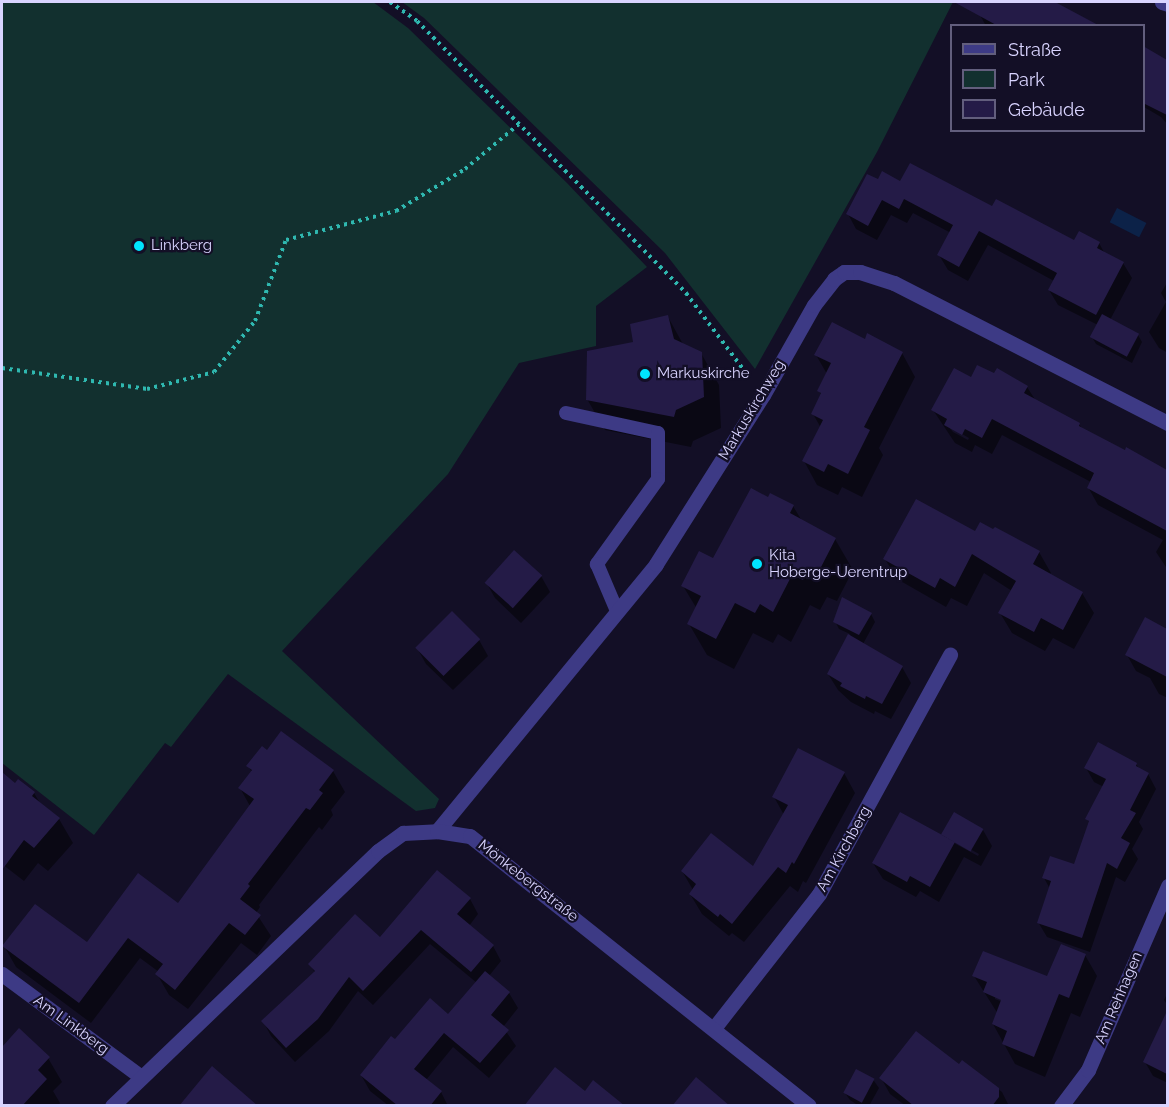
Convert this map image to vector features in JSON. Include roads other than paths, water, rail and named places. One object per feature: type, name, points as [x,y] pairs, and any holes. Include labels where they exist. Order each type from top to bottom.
[{"type":"street","points":[[1162,2],[1167,4]]},
{"type":"street","name":"Markuskirchweg","points":[[437,831],[656,564],[763,395],[814,305],[834,279],[844,272],[860,272],[894,283],[1167,423]]},
{"type":"street","name":"Am Kirchberg","points":[[714,1028],[819,894],[950,655]]},
{"type":"street","name":"Mönkebergstraße","points":[[112,1106],[140,1076],[378,851],[404,833],[437,831],[470,836],[714,1028],[809,1106]]},
{"type":"street","name":"Am Rehhagen","points":[[1060,1106],[1088,1070],[1167,886]]},
{"type":"street","name":"Am Linkberg","points":[[2,974],[140,1076]]},
{"type":"lane","points":[[566,413],[658,433],[658,479],[597,564],[617,611]]},
{"type":"water","points":[[1117,208],[1146,223],[1139,237],[1110,222]]},
{"type":"place","name":"Linkberg","points":[[139,246]]},
{"type":"place","name":"Markuskirche","points":[[645,374]]},
{"type":"place","name":"Kita Hoberge-Uerentrup","points":[[757,564]]}]
